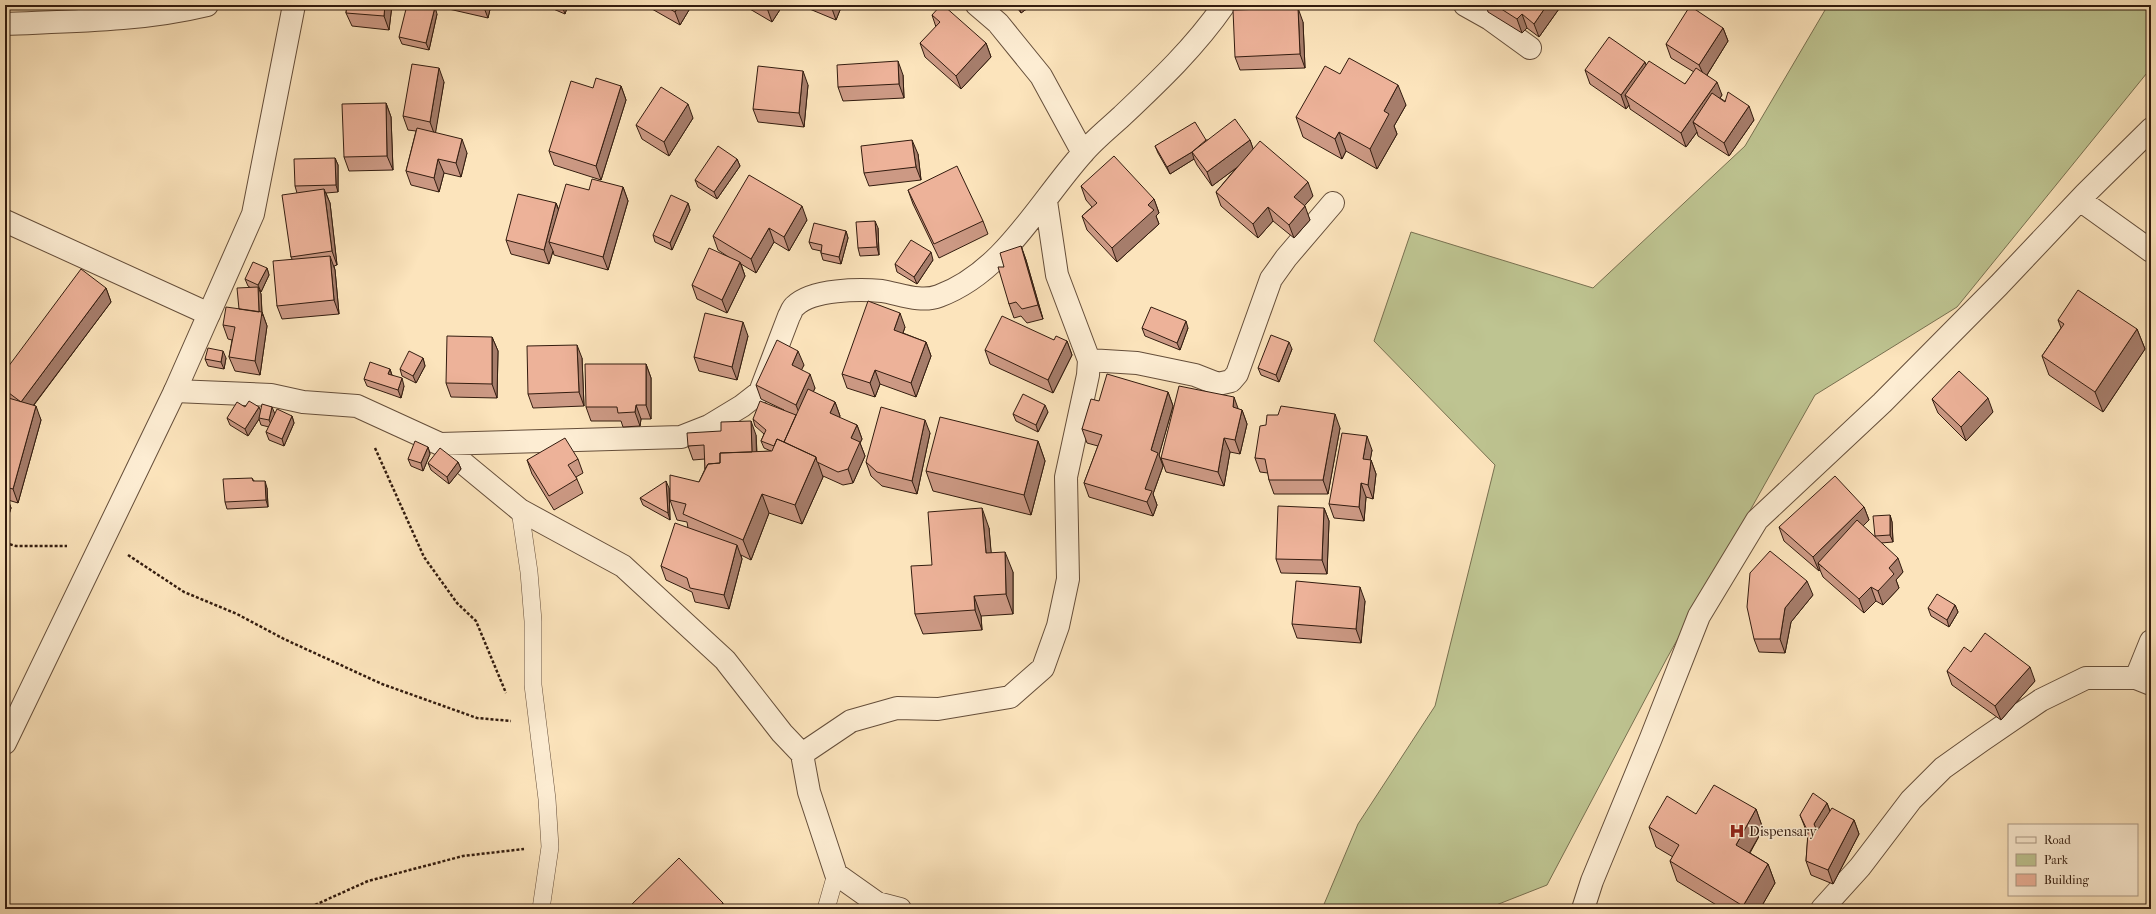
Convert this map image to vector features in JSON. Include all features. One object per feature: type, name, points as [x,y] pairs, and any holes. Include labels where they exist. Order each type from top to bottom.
[{"type":"street","points":[[5,24],[101,21],[187,10],[207,5]]},
{"type":"street","points":[[5,743],[175,391],[252,214],[294,5]]},
{"type":"street","points":[[978,5],[998,23],[1041,76],[1083,153]]},
{"type":"street","points":[[440,444],[681,437],[709,426],[742,406],[760,392],[781,332],[795,306],[811,297],[831,292],[882,291],[911,298],[938,297],[971,279],[1011,244],[1083,153],[1172,68],[1205,32],[1224,5]]},
{"type":"street","points":[[1465,5],[1490,19],[1530,48]]},
{"type":"street","points":[[1583,909],[1592,881],[1652,738],[1699,616],[1757,520],[1882,403],[2000,285],[2080,200],[2151,129]]},
{"type":"street","points":[[2080,200],[2151,251]]},
{"type":"street","points":[[802,754],[851,721],[897,708],[938,709],[1010,697],[1043,668],[1058,626],[1068,579],[1066,477],[1088,375],[1088,360],[1074,317],[1057,276],[1046,201]]},
{"type":"street","points":[[1088,360],[1137,363],[1195,375],[1218,384],[1231,381],[1237,374],[1271,279],[1286,258],[1333,204]]},
{"type":"street","points":[[5,221],[209,314]]},
{"type":"street","points":[[175,391],[271,395],[303,402],[357,406],[440,444],[520,510],[623,566],[725,660],[782,733],[802,754],[809,792],[836,874],[877,902],[900,909]]},
{"type":"street","points":[[1822,909],[1860,867],[1911,800],[1943,768],[2041,700],[2086,678],[2143,681],[2151,641]]},
{"type":"lane","points":[[520,510],[529,572],[533,621],[533,685],[547,799],[550,846],[541,909]]},
{"type":"lane","points":[[826,909],[836,874]]},
{"type":"path","points":[[357,406],[424,557],[457,603],[476,621],[509,700]]},
{"type":"path","points":[[5,543],[16,546],[64,547],[106,536],[130,556],[184,592],[237,614],[284,639],[382,684],[477,718],[538,722]]},
{"type":"path","points":[[306,909],[368,881],[463,856],[550,846]]},
{"type":"green space","points":[[1828,5],[2151,5],[2151,68],[1957,307],[1815,395],[1667,658],[1547,885],[1486,909],[1322,909],[1358,824],[1435,706],[1495,465],[1374,341],[1411,232],[1593,288],[1745,146]]},
{"type":"building","points":[[347,5],[385,5],[384,16],[346,13]]},
{"type":"building","points":[[407,5],[425,5],[435,7],[426,43],[399,37]]},
{"type":"building","points":[[663,5],[679,5],[675,12]]},
{"type":"building","points":[[761,5],[769,5],[767,8]]},
{"type":"building","points":[[941,5],[943,5],[986,43],[956,76],[920,43],[940,22],[932,15]]},
{"type":"building","points":[[1495,5],[1547,5],[1534,24],[1522,14],[1517,19]]},
{"type":"building","points":[[1690,6],[1723,28],[1699,65],[1666,44]]},
{"type":"building","points":[[1298,8],[1300,54],[1235,57],[1233,10]]},
{"type":"building","points":[[1609,37],[1645,62],[1621,95],[1585,70]]},
{"type":"building","points":[[1349,58],[1398,85],[1384,111],[1389,114],[1370,149],[1339,132],[1335,139],[1296,117],[1325,66],[1340,74]]},
{"type":"building","points":[[898,61],[899,84],[838,87],[837,65]]},
{"type":"building","points":[[1649,61],[1685,84],[1696,68],[1717,82],[1681,133],[1625,95]]},
{"type":"building","points":[[412,64],[439,68],[430,122],[403,116]]},
{"type":"building","points":[[758,66],[803,71],[799,113],[753,109]]},
{"type":"building","points":[[596,78],[621,86],[596,166],[549,151],[571,81],[593,88]]},
{"type":"building","points":[[661,87],[688,104],[664,142],[636,125]]},
{"type":"building","points":[[1728,92],[1749,106],[1724,143],[1693,122],[1712,93],[1725,102]]},
{"type":"building","points":[[386,103],[387,156],[344,157],[342,104]]},
{"type":"building","points":[[1235,119],[1250,140],[1207,172],[1192,152]]},
{"type":"building","points":[[1195,122],[1206,140],[1192,152],[1167,167],[1155,146]]},
{"type":"building","points":[[417,128],[462,139],[456,163],[438,159],[434,178],[406,171]]},
{"type":"building","points":[[912,140],[916,167],[864,173],[861,146]]},
{"type":"building","points":[[1260,141],[1308,182],[1294,197],[1305,206],[1289,225],[1268,207],[1253,224],[1216,192]]},
{"type":"building","points":[[718,146],[737,159],[714,192],[695,180]]},
{"type":"building","points":[[1114,156],[1154,199],[1148,205],[1154,210],[1112,248],[1082,216],[1097,203],[1081,186]]},
{"type":"building","points":[[335,158],[336,185],[295,186],[294,159]]},
{"type":"building","points":[[957,166],[983,221],[934,244],[908,190]]},
{"type":"building","points":[[749,175],[802,206],[784,237],[769,228],[751,259],[713,236]]},
{"type":"building","points":[[592,179],[623,187],[603,257],[549,242],[566,184],[589,190]]},
{"type":"building","points":[[324,189],[332,251],[291,257],[282,195]]},
{"type":"building","points":[[518,194],[556,203],[544,250],[506,240]]},
{"type":"building","points":[[671,195],[688,203],[670,243],[653,235]]},
{"type":"building","points":[[875,221],[877,247],[858,248],[856,222]]},
{"type":"building","points":[[814,223],[846,231],[839,257],[821,253],[822,245],[809,242]]},
{"type":"building","points":[[911,240],[931,252],[914,277],[895,264]]},
{"type":"building","points":[[1021,246],[1038,305],[1022,309],[1016,302],[1009,304],[998,267],[1004,267],[1000,253]]},
{"type":"building","points":[[709,248],[740,262],[722,300],[692,285]]},
{"type":"building","points":[[330,256],[334,300],[277,306],[273,261]]},
{"type":"building","points":[[253,262],[267,268],[258,285],[245,279]]},
{"type":"building","points":[[81,269],[106,288],[21,402],[5,390],[5,371]]},
{"type":"building","points":[[258,287],[259,312],[239,309],[237,288]]},
{"type":"building","points":[[2078,290],[2137,329],[2095,392],[2042,356],[2064,324],[2058,320]]},
{"type":"building","points":[[868,301],[900,313],[894,330],[926,342],[911,383],[875,370],[870,383],[842,374]]},
{"type":"building","points":[[226,307],[262,312],[255,361],[229,357],[235,327],[223,325]]},
{"type":"building","points":[[1151,307],[1186,321],[1177,343],[1142,328]]},
{"type":"building","points":[[705,313],[743,322],[732,367],[694,357]]},
{"type":"building","points":[[1002,316],[1054,340],[1056,336],[1067,341],[1048,380],[985,350]]},
{"type":"building","points":[[1271,335],[1289,342],[1276,375],[1258,368]]},
{"type":"building","points":[[447,336],[492,337],[492,384],[446,383]]},
{"type":"building","points":[[777,340],[798,351],[792,365],[810,374],[796,405],[756,385]]},
{"type":"building","points":[[577,345],[579,392],[528,394],[527,346]]},
{"type":"building","points":[[208,348],[223,351],[221,362],[205,359]]},
{"type":"building","points":[[409,351],[423,358],[413,376],[400,369]]},
{"type":"building","points":[[370,362],[390,369],[388,374],[402,378],[398,390],[364,379]]},
{"type":"building","points":[[585,364],[646,364],[646,405],[636,405],[635,412],[618,413],[617,407],[586,407]]},
{"type":"building","points":[[1959,371],[1988,398],[1961,427],[1932,399]]},
{"type":"building","points":[[1107,374],[1168,392],[1151,450],[1158,453],[1145,489],[1152,491],[1147,502],[1084,483],[1102,435],[1082,429],[1091,399],[1099,401]]},
{"type":"building","points":[[1179,386],[1234,397],[1233,407],[1242,410],[1235,440],[1224,438],[1218,472],[1161,458]]},
{"type":"building","points":[[808,389],[835,402],[830,413],[857,425],[851,438],[860,442],[848,469],[838,472],[817,462],[816,457],[784,442]]},
{"type":"building","points":[[1023,394],[1045,405],[1036,425],[1013,414]]},
{"type":"building","points":[[5,397],[36,406],[13,489],[5,487]]},
{"type":"building","points":[[249,401],[259,407],[245,429],[227,418],[237,402],[245,407]]},
{"type":"building","points":[[760,401],[796,415],[784,442],[777,439],[774,446],[761,441],[766,430],[753,419]]},
{"type":"building","points":[[262,404],[272,407],[269,420],[259,418]]},
{"type":"building","points":[[1281,406],[1335,414],[1323,480],[1269,480],[1265,459],[1255,458],[1260,426],[1266,425],[1267,415],[1278,415]]},
{"type":"building","points":[[881,407],[925,420],[912,481],[877,472],[866,462]]},
{"type":"building","points":[[277,409],[292,416],[282,439],[266,432]]},
{"type":"building","points":[[940,417],[1038,441],[1024,495],[926,471]]},
{"type":"building","points":[[751,421],[752,452],[720,453],[720,463],[708,464],[705,469],[704,445],[688,446],[687,433],[721,431],[721,422]]},
{"type":"building","points":[[1342,433],[1367,436],[1363,459],[1371,460],[1368,485],[1361,483],[1359,507],[1329,504]]},
{"type":"building","points":[[565,438],[578,459],[568,465],[577,479],[549,496],[527,460]]},
{"type":"building","points":[[777,439],[816,457],[795,505],[762,494],[743,540],[683,514],[686,504],[670,500],[670,475],[699,482],[708,464],[720,463],[720,453],[772,451]]},
{"type":"building","points":[[415,441],[428,447],[421,463],[408,459]]},
{"type":"building","points":[[440,448],[458,462],[447,477],[428,463]]},
{"type":"building","points":[[1835,476],[1864,507],[1813,557],[1779,527]]},
{"type":"building","points":[[252,478],[253,481],[265,481],[266,500],[225,502],[223,479]]},
{"type":"building","points":[[666,481],[668,513],[640,498]]},
{"type":"building","points":[[1278,506],[1324,508],[1322,560],[1276,559]]},
{"type":"building","points":[[982,508],[986,553],[1005,552],[1006,594],[974,596],[975,610],[915,614],[911,566],[932,565],[928,512]]},
{"type":"building","points":[[1890,515],[1890,535],[1875,536],[1873,516]]},
{"type":"building","points":[[1857,520],[1898,558],[1889,568],[1894,574],[1878,591],[1871,587],[1859,599],[1818,563]]},
{"type":"building","points":[[675,523],[737,545],[724,595],[690,588],[687,578],[661,566]]},
{"type":"building","points":[[1770,551],[1807,581],[1785,608],[1780,639],[1754,639],[1747,607],[1750,573]]},
{"type":"building","points":[[1296,581],[1360,587],[1356,629],[1292,624]]},
{"type":"building","points":[[1937,594],[1955,605],[1947,620],[1928,608]]},
{"type":"building","points":[[1985,633],[2030,667],[1995,706],[1947,671],[1964,647],[1971,652]]},
{"type":"building","points":[[1714,785],[1756,809],[1736,845],[1768,864],[1743,906],[1670,861],[1679,845],[1649,827],[1667,796],[1696,814]]},
{"type":"building","points":[[1813,793],[1827,803],[1814,824],[1817,831],[1832,808],[1854,820],[1828,870],[1806,861],[1808,832],[1800,815]]},
{"type":"building","points":[[679,858],[723,903],[716,909],[627,909]]},
{"type":"place","name":"Dispensary","points":[[1737,831]]}]
